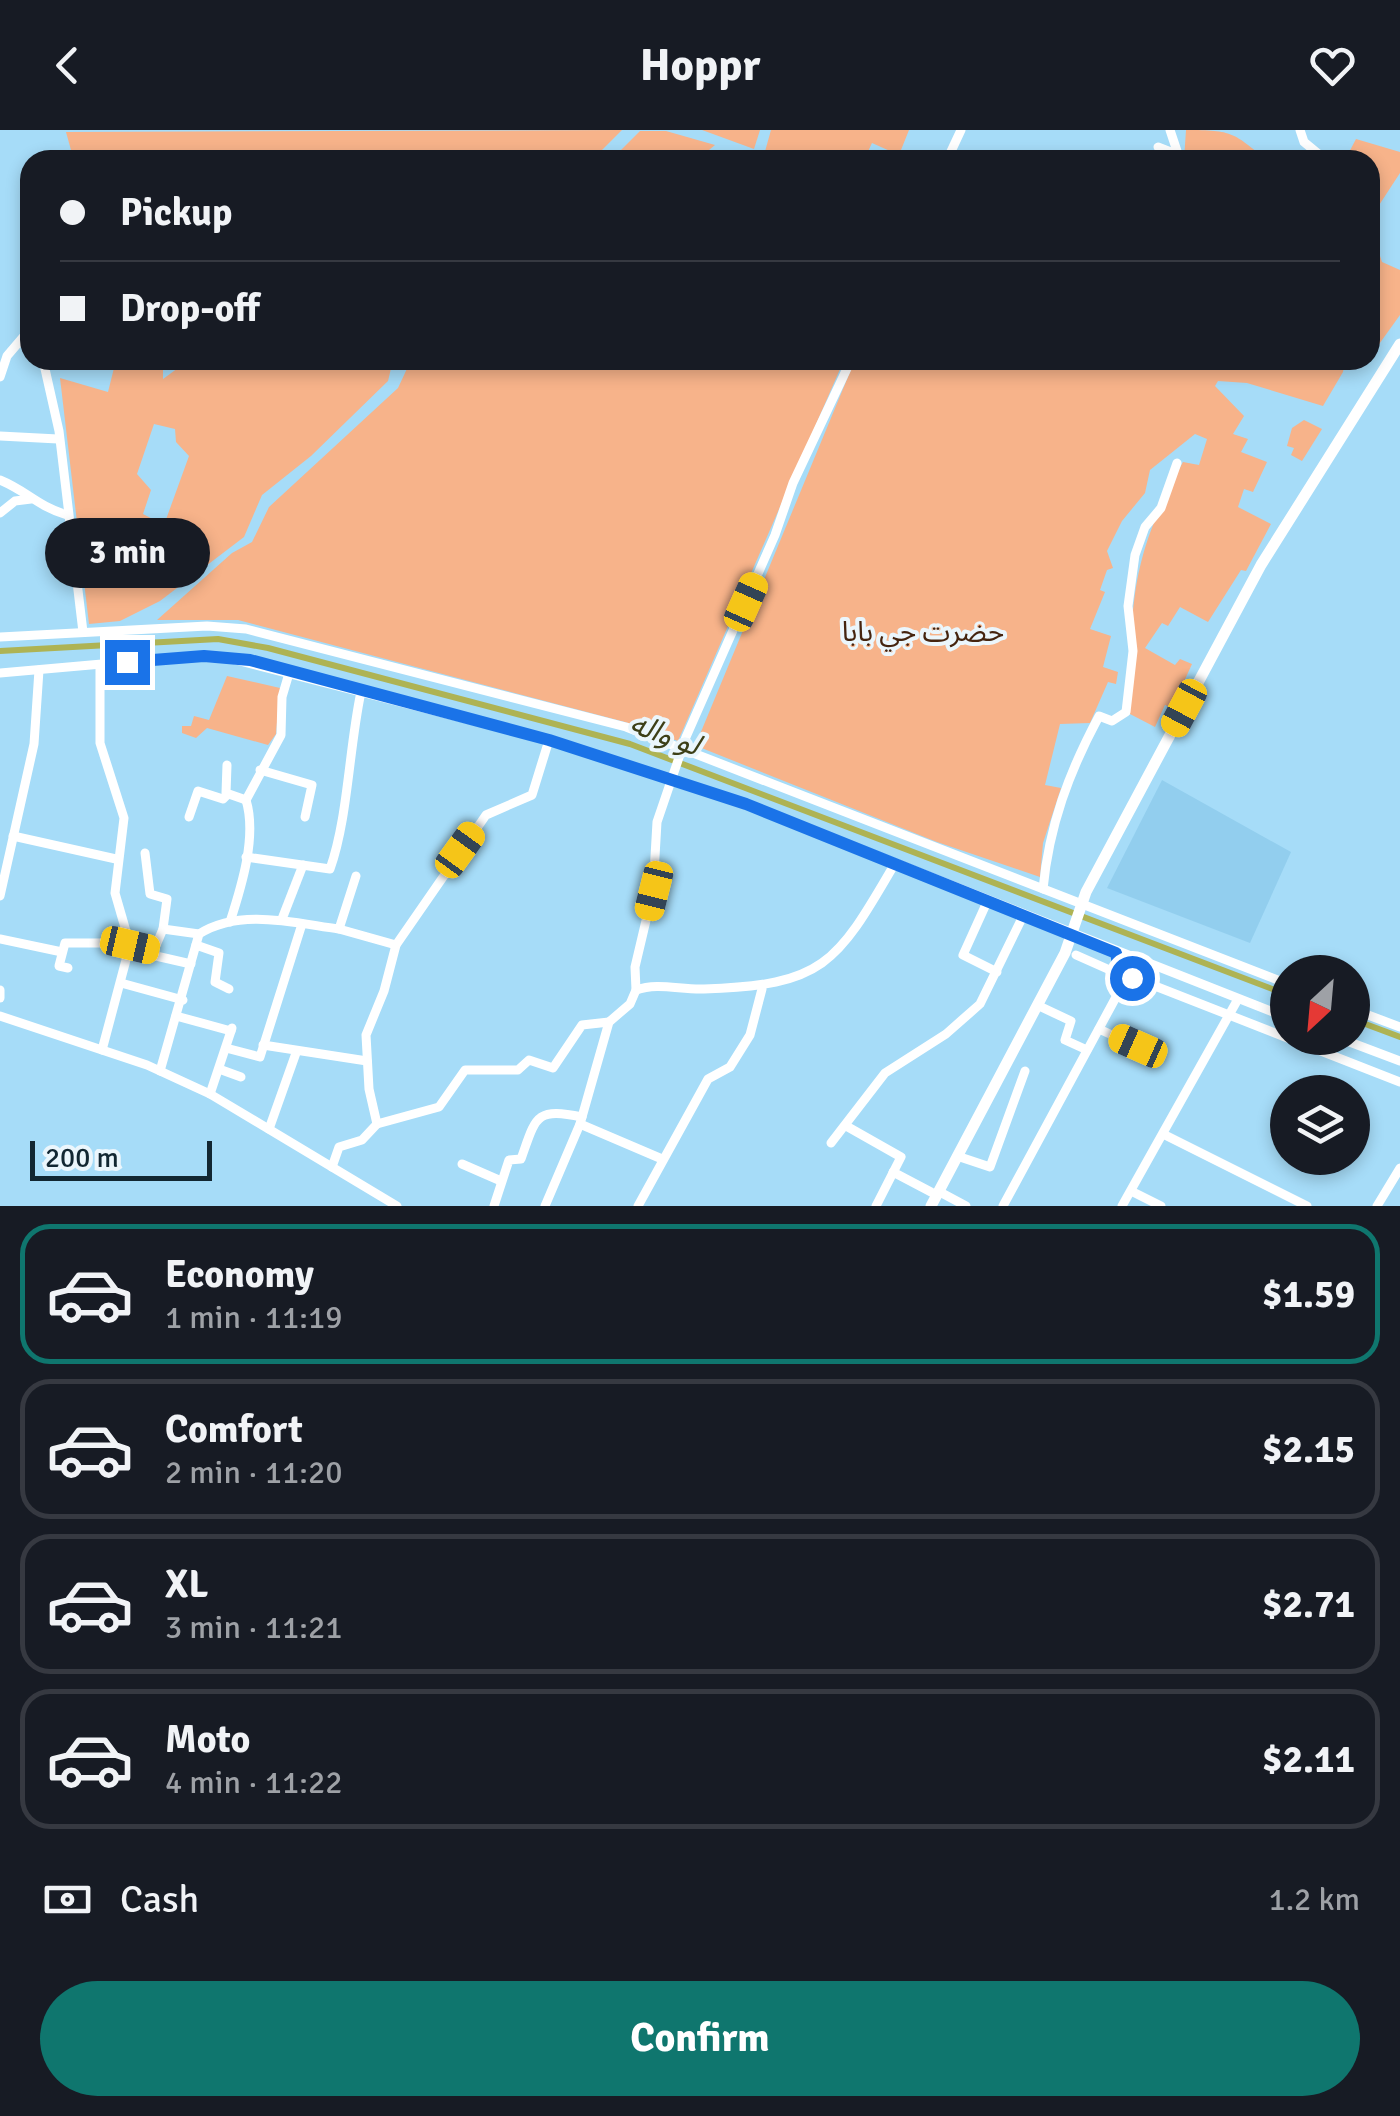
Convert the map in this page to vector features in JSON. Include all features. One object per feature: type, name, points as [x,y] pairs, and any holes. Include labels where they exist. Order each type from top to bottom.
[{"type":"main road","points":[[934,1192],[957,1156],[1072,935],[1086,892],[1314,483],[1400,344]]},
{"type":"main road","points":[[1314,483],[1400,356]]},
{"type":"main road","points":[[927,1206],[1060,949],[1072,935]]},
{"type":"street","points":[[1158,148],[1163,150]]},
{"type":"street","points":[[0,377],[7,356],[20,341]]},
{"type":"street","points":[[45,370],[76,551],[83,632]]},
{"type":"street","points":[[545,1206],[581,1120],[609,1022],[630,1004],[636,990],[635,968],[654,891],[657,822],[671,778],[776,536],[798,470],[846,370]]},
{"type":"street","points":[[0,436],[58,438]]},
{"type":"street","points":[[1043,889],[1047,843],[1077,758],[1099,716],[1112,721],[1126,712],[1133,651],[1128,606],[1135,555],[1145,527],[1161,508],[1176,463]]},
{"type":"street","points":[[0,480],[36,506],[67,515]]},
{"type":"street","points":[[0,513],[15,501],[31,499]]},
{"type":"street","points":[[0,637],[207,626],[246,629],[626,727],[1083,908],[1270,977]]},
{"type":"street","points":[[0,672],[204,656],[290,670],[549,740],[746,804],[894,866],[1270,1011]]},
{"type":"street","points":[[100,664],[100,743],[124,818],[116,859],[115,893],[130,944],[102,1050]]},
{"type":"street","points":[[0,896],[34,744],[38,670]]},
{"type":"street","points":[[246,800],[281,735],[282,697],[290,670]]},
{"type":"street","points":[[246,857],[327,872],[333,861],[360,692]]},
{"type":"street","points":[[378,1124],[366,1034],[384,992],[396,945],[486,815],[532,795],[549,740]]},
{"type":"street","points":[[189,817],[198,791],[223,799],[227,795],[227,765]]},
{"type":"street","points":[[260,770],[312,785],[305,817]]},
{"type":"street","points":[[227,795],[246,800],[251,810],[246,857],[230,922]]},
{"type":"street","points":[[13,836],[116,859]]},
{"type":"street","points":[[145,853],[150,894],[167,899],[163,928],[154,950],[156,956],[191,964]]},
{"type":"street","points":[[282,919],[303,865]]},
{"type":"street","points":[[636,990],[652,984],[687,990],[762,988],[810,973],[835,949],[849,942],[894,866]]},
{"type":"street","points":[[339,929],[356,876]]},
{"type":"street","points":[[987,902],[964,955],[997,972]]},
{"type":"street","points":[[831,1142],[848,1127],[886,1074],[946,1034],[980,1004],[1023,916]]},
{"type":"street","points":[[160,1071],[198,939],[230,922],[282,919],[396,945]]},
{"type":"street","points":[[226,1048],[257,1058],[302,924]]},
{"type":"street","points":[[163,928],[198,939],[219,953],[215,982],[229,989]]},
{"type":"street","points":[[0,938],[62,952]]},
{"type":"street","points":[[68,968],[59,966],[65,943],[130,944],[154,950]]},
{"type":"street","points":[[1116,953],[1125,979]]},
{"type":"street","points":[[1076,955],[1125,979],[1400,1082]]},
{"type":"street","points":[[1003,1206],[1125,979],[1151,966]]},
{"type":"street","points":[[120,983],[183,1000]]},
{"type":"street","points":[[638,1206],[708,1080],[730,1067],[750,1035],[762,988]]},
{"type":"street","points":[[1122,1206],[1238,999]]},
{"type":"street","points":[[1036,1005],[1072,1021],[1065,1040],[1087,1050]]},
{"type":"street","points":[[0,1016],[160,1071],[210,1094],[397,1206]]},
{"type":"street","points":[[176,1016],[232,1030],[210,1094]]},
{"type":"street","points":[[1370,1016],[1400,1027]]},
{"type":"street","points":[[332,1167],[338,1147],[362,1140],[378,1124],[439,1107],[465,1070],[518,1070],[529,1060],[553,1068],[582,1024],[609,1022]]},
{"type":"street","points":[[1099,1029],[1138,1046],[1156,1061]]},
{"type":"street","points":[[264,1045],[296,1054],[367,1062]]},
{"type":"street","points":[[1370,1049],[1400,1060]]},
{"type":"street","points":[[269,1130],[296,1054]]},
{"type":"street","points":[[219,1069],[241,1078]]},
{"type":"street","points":[[957,1156],[990,1167],[1025,1070]]},
{"type":"street","points":[[494,1206],[508,1160],[520,1159],[533,1125],[542,1114],[552,1111],[581,1120],[662,1159]]},
{"type":"street","points":[[848,1127],[875,1146],[882,1145],[900,1155],[876,1206]]},
{"type":"street","points":[[1162,1134],[1307,1206]]},
{"type":"street","points":[[462,1164],[501,1181]]},
{"type":"street","points":[[1377,1206],[1400,1168]]},
{"type":"street","points":[[894,1172],[966,1206]]},
{"type":"street","points":[[1130,1191],[1161,1206]]},
{"type":"shaded area","points":[[1162,780],[1291,852],[1250,943],[1107,888]]},
{"type":"green space","points":[[622,130],[602,150],[71,150],[66,132]]},
{"type":"green space","points":[[702,130],[760,130],[754,149]]},
{"type":"green space","points":[[771,130],[909,130],[901,150],[888,150],[872,143],[869,150],[765,150]]},
{"type":"green space","points":[[1186,130],[1232,135],[1254,150],[1185,150]]},
{"type":"green space","points":[[640,131],[666,131],[715,145],[709,150],[621,150]]},
{"type":"green space","points":[[1356,139],[1400,152],[1400,173],[1380,204],[1380,150],[1350,150]]},
{"type":"green space","points":[[1380,256],[1382,262],[1400,270],[1400,315],[1380,343]]},
{"type":"green space","points":[[114,370],[163,370],[163,379],[175,370],[391,370],[388,381],[311,456],[262,495],[244,537],[160,601],[120,621],[89,624],[60,378],[108,392]],"holes":[[[154,424],[175,429],[176,442],[189,456],[164,525],[143,514],[151,490],[137,474]]]},
{"type":"green space","points":[[406,370],[840,370],[678,741],[625,722],[238,620],[157,620],[232,553],[252,542],[269,507],[398,388]]},
{"type":"green space","name":"حضرت جي بابا","points":[[851,370],[1343,370],[1323,406],[1247,383],[1218,381],[1215,386],[1244,416],[1233,434],[1248,439],[1241,452],[1267,462],[1253,492],[1244,489],[1238,507],[1271,524],[1246,571],[1241,570],[1208,622],[1180,607],[1168,626],[1162,623],[1145,648],[1175,665],[1180,659],[1192,664],[1172,708],[1165,705],[1155,727],[1130,714],[1137,584],[1165,496],[1183,462],[1199,465],[1207,439],[1195,434],[1150,470],[1145,493],[1122,521],[1107,551],[1113,568],[1107,570],[1100,590],[1105,592],[1090,629],[1111,636],[1103,667],[1118,672],[1116,684],[1108,682],[1090,723],[1060,724],[1045,785],[1061,788],[1043,843],[1040,877],[937,842],[699,747],[698,739]]},
{"type":"green space","points":[[1304,420],[1322,429],[1302,461],[1291,455],[1294,448],[1287,446],[1292,428]]},
{"type":"green space","points":[[227,676],[280,688],[276,734],[268,745],[207,728],[196,738],[182,733],[182,726],[191,726],[194,716],[209,720]]},
{"type":"waterway","name":"لو واله","points":[[0,651],[218,639],[268,648],[630,744],[1270,988]]},
{"type":"waterway","name":"لو واله","points":[[1370,1026],[1400,1037]]},
{"type":"route","points":[[127,662],[204,656],[250,660],[549,740],[746,804],[1116,953],[1122,986],[1132,978]]}]
